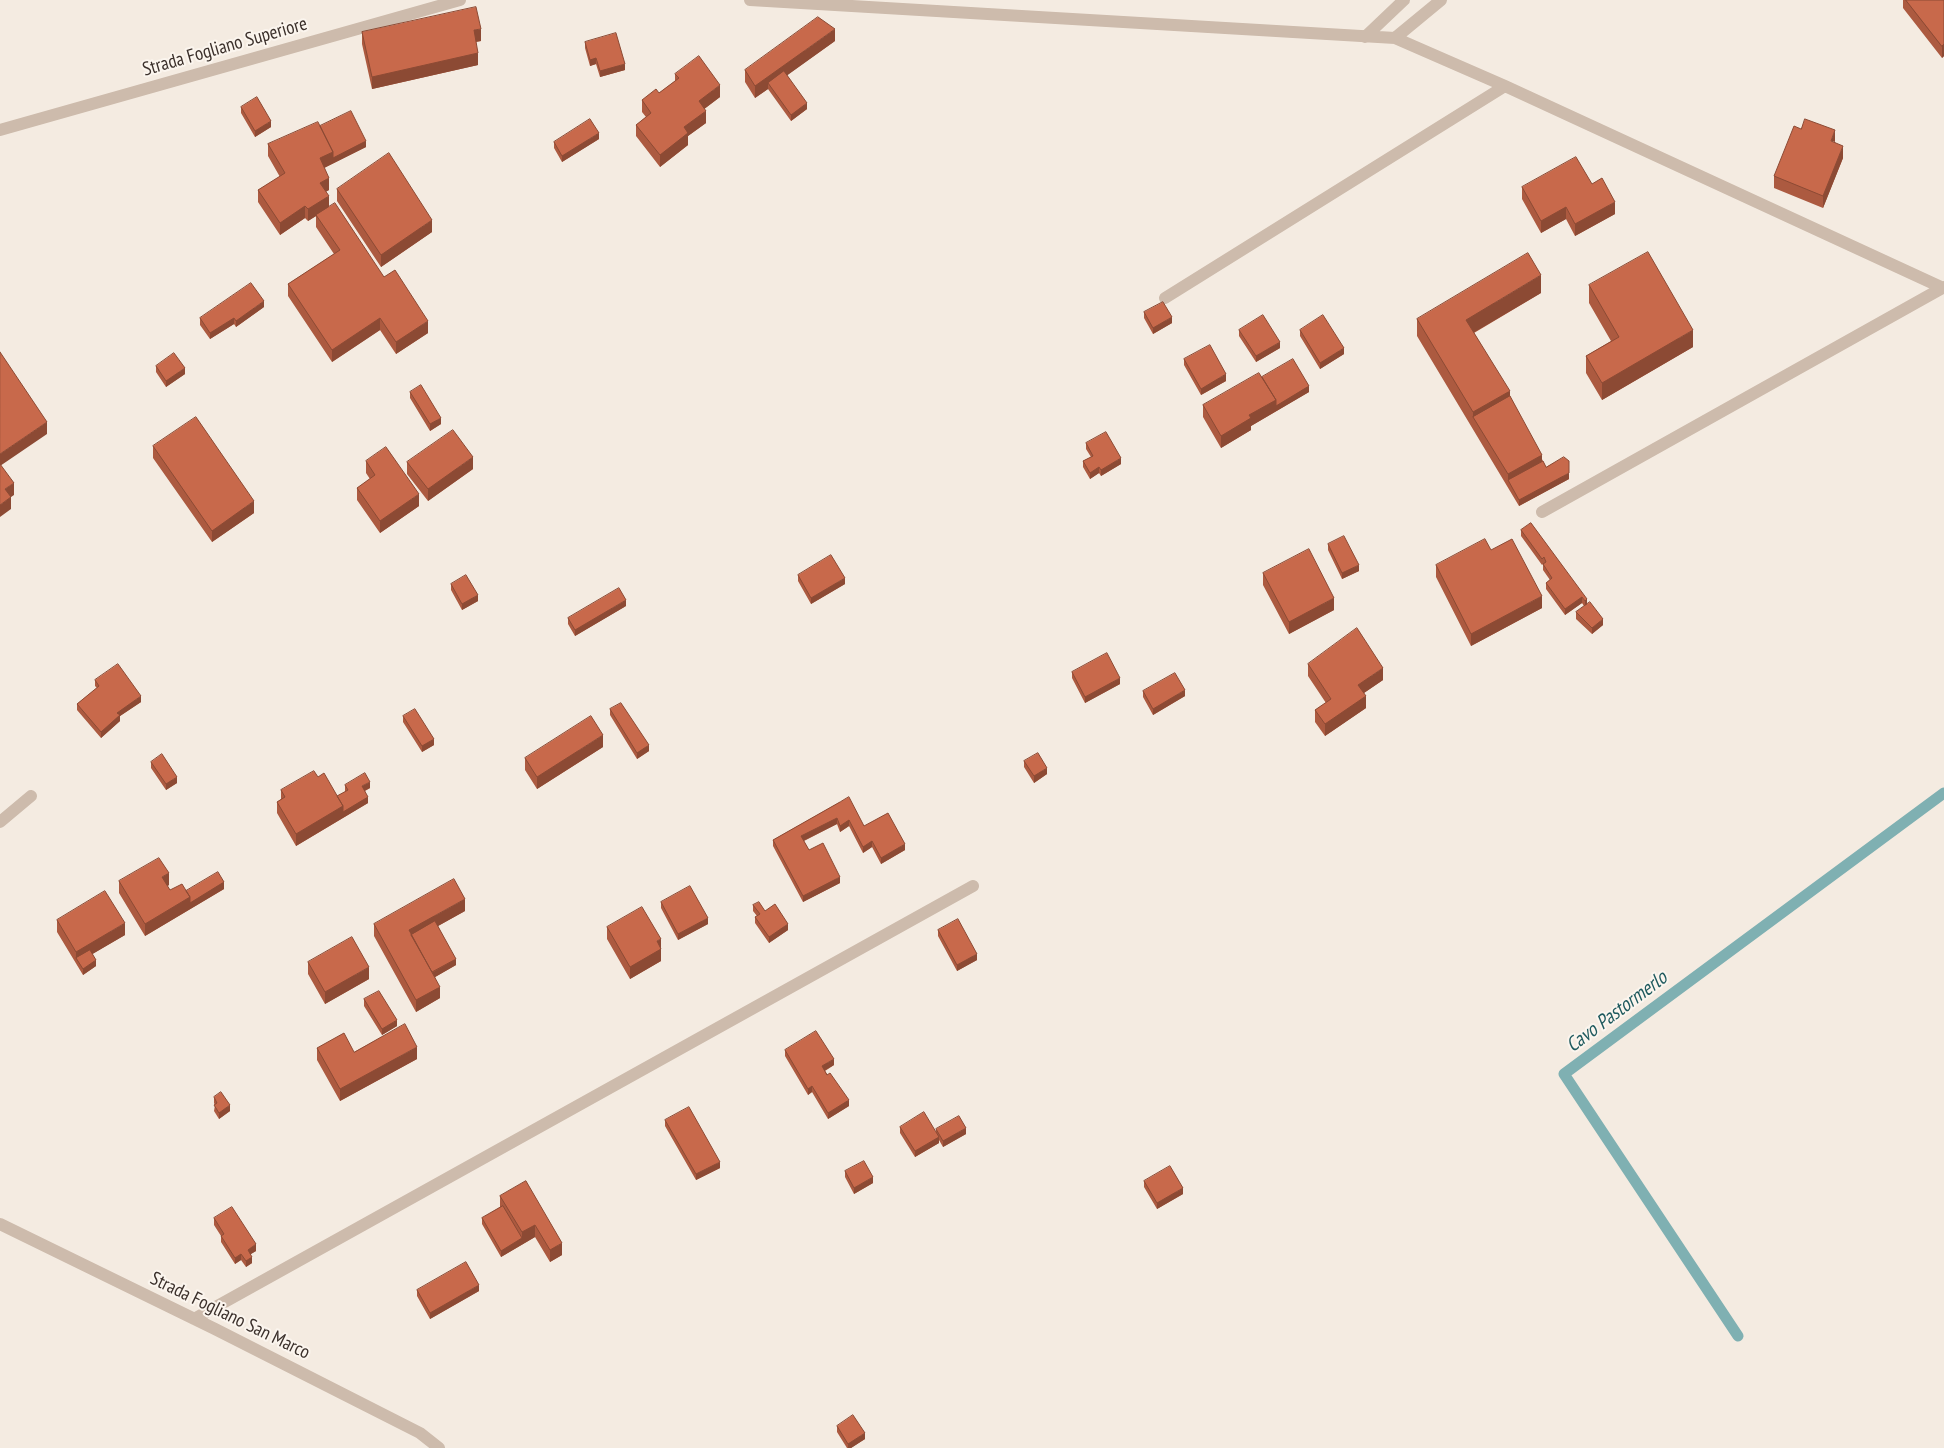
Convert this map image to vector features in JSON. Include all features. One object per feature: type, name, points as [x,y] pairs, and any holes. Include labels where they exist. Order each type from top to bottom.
[{"type":"street","name":"Strada Fogliano Superiore","points":[[0,130],[460,0]]},
{"type":"street","points":[[750,0],[1395,38],[1505,86],[1943,287]]},
{"type":"street","points":[[1366,37],[1404,0]]},
{"type":"street","points":[[1395,38],[1441,0]]},
{"type":"street","points":[[1165,298],[1505,86]]},
{"type":"street","points":[[1542,512],[1943,287]]},
{"type":"street","points":[[0,822],[31,796]]},
{"type":"street","points":[[194,1319],[973,886]]},
{"type":"street","name":"Strada Fogliano San Marco","points":[[0,1224],[420,1433],[439,1448]]},
{"type":"building","points":[[1906,0],[1944,0],[1944,44],[1942,46]]},
{"type":"building","points":[[476,7],[481,29],[474,30],[478,53],[372,77],[362,32]]},
{"type":"building","points":[[818,17],[835,29],[755,86],[745,70]]},
{"type":"building","points":[[616,33],[625,64],[600,71],[596,58],[590,60],[585,42]]},
{"type":"building","points":[[699,56],[720,85],[699,101],[706,111],[684,127],[688,133],[660,155],[636,125],[651,113],[642,100],[656,89],[659,93],[679,78],[675,74]]},
{"type":"building","points":[[784,71],[807,103],[791,115],[768,83]]},
{"type":"building","points":[[257,97],[271,121],[255,131],[241,107]]},
{"type":"building","points":[[351,111],[366,141],[333,158],[333,152],[320,126]]},
{"type":"building","points":[[590,119],[599,133],[562,156],[554,142]]},
{"type":"building","points":[[1805,119],[1835,130],[1831,141],[1843,146],[1823,196],[1774,176],[1794,126],[1801,129]]},
{"type":"building","points":[[318,122],[333,152],[320,158],[329,178],[320,183],[329,196],[308,209],[305,206],[280,223],[258,190],[285,173],[268,144]]},
{"type":"building","points":[[389,153],[432,220],[381,255],[337,189]]},
{"type":"building","points":[[1576,157],[1592,184],[1602,178],[1615,202],[1575,224],[1566,207],[1541,221],[1522,187]]},
{"type":"building","points":[[335,203],[384,277],[395,270],[428,321],[396,342],[380,318],[332,350],[288,284],[340,250],[316,215]]},
{"type":"building","points":[[1648,252],[1693,330],[1602,383],[1586,356],[1619,337],[1589,285]]},
{"type":"building","points":[[1528,253],[1541,275],[1466,320],[1510,391],[1473,412],[1417,319]]},
{"type":"building","points":[[251,283],[264,301],[236,321],[234,318],[210,333],[200,318]]},
{"type":"building","points":[[1163,302],[1172,317],[1153,328],[1144,312]]},
{"type":"building","points":[[1263,315],[1280,342],[1256,356],[1239,330]]},
{"type":"building","points":[[1323,315],[1344,348],[1320,363],[1300,330]]},
{"type":"building","points":[[1210,345],[1226,374],[1201,389],[1184,359]]},
{"type":"building","points":[[0,352],[47,422],[0,454]]},
{"type":"building","points":[[174,353],[185,368],[166,381],[156,366]]},
{"type":"building","points":[[1293,359],[1309,386],[1276,406],[1276,400],[1262,377]]},
{"type":"building","points":[[1259,373],[1276,400],[1249,415],[1251,418],[1221,436],[1203,405]]},
{"type":"building","points":[[421,385],[441,418],[430,424],[410,392]]},
{"type":"building","points":[[1510,396],[1542,455],[1508,474],[1473,417]]},
{"type":"building","points":[[196,417],[254,501],[212,531],[153,446]]},
{"type":"building","points":[[453,430],[473,457],[428,489],[407,462]]},
{"type":"building","points":[[1106,432],[1121,458],[1101,470],[1099,467],[1090,473],[1083,461],[1093,456],[1086,443]]},
{"type":"building","points":[[386,447],[419,494],[380,521],[357,488],[375,475],[366,461]]},
{"type":"building","points":[[1564,457],[1569,461],[1569,473],[1519,500],[1508,480],[1543,461],[1546,467]]},
{"type":"building","points":[[0,464],[14,483],[5,489],[11,497],[0,505]]},
{"type":"building","points":[[1531,523],[1587,599],[1585,601],[1582,597],[1565,609],[1546,583],[1552,578],[1543,564],[1546,562],[1544,557],[1542,559],[1521,530]]},
{"type":"building","points":[[1344,536],[1359,565],[1342,573],[1328,544]]},
{"type":"building","points":[[1485,539],[1491,550],[1512,539],[1542,596],[1471,634],[1436,565]]},
{"type":"building","points":[[1309,549],[1334,598],[1289,622],[1263,573]]},
{"type":"building","points":[[831,555],[845,578],[811,598],[798,575]]},
{"type":"building","points":[[466,575],[478,595],[462,604],[451,584]]},
{"type":"building","points":[[619,588],[626,600],[575,630],[568,618]]},
{"type":"building","points":[[1590,602],[1603,619],[1592,628],[1576,612]]},
{"type":"building","points":[[1357,628],[1383,668],[1358,685],[1366,696],[1325,724],[1315,710],[1331,699],[1308,664]]},
{"type":"building","points":[[1107,653],[1120,678],[1085,697],[1072,672]]},
{"type":"building","points":[[118,664],[141,696],[117,713],[120,715],[101,732],[77,704],[99,686],[95,680]]},
{"type":"building","points":[[1175,673],[1185,690],[1153,709],[1143,691]]},
{"type":"building","points":[[621,703],[649,745],[637,753],[610,709]]},
{"type":"building","points":[[415,709],[434,739],[422,746],[403,716]]},
{"type":"building","points":[[591,716],[603,735],[537,777],[525,758]]},
{"type":"building","points":[[1038,753],[1047,768],[1034,776],[1024,761]]},
{"type":"building","points":[[162,754],[177,777],[166,784],[151,762]]},
{"type":"building","points":[[314,771],[318,777],[324,773],[343,806],[296,834],[277,802],[285,797],[281,790]]},
{"type":"building","points":[[365,773],[370,782],[362,786],[368,797],[343,812],[343,806],[337,796],[348,790],[345,785]]},
{"type":"building","points":[[849,797],[864,826],[888,813],[905,844],[881,858],[872,841],[863,847],[849,820],[840,826],[837,818],[801,836],[809,850],[823,843],[840,877],[803,896],[773,840]]},
{"type":"building","points":[[159,858],[169,873],[162,877],[170,890],[182,884],[190,897],[145,924],[119,881]]},
{"type":"building","points":[[218,872],[224,882],[190,903],[190,897],[186,891]]},
{"type":"building","points":[[454,879],[465,899],[409,930],[440,987],[416,1000],[374,924]]},
{"type":"building","points":[[690,886],[708,918],[678,934],[661,902]]},
{"type":"building","points":[[105,891],[125,923],[76,952],[57,920]]},
{"type":"building","points":[[759,902],[765,911],[775,904],[788,924],[769,937],[755,917],[760,914],[753,905]]},
{"type":"building","points":[[642,907],[661,939],[657,941],[661,949],[630,967],[607,927]]},
{"type":"building","points":[[958,919],[977,954],[957,965],[938,930]]},
{"type":"building","points":[[435,921],[456,959],[432,972],[411,935]]},
{"type":"building","points":[[352,937],[369,967],[325,992],[308,962]]},
{"type":"building","points":[[90,950],[96,960],[83,969],[76,958]]},
{"type":"building","points":[[379,991],[397,1020],[382,1029],[364,999]]},
{"type":"building","points":[[405,1024],[417,1047],[340,1089],[317,1048],[344,1033],[354,1052]]},
{"type":"building","points":[[816,1031],[834,1059],[822,1066],[827,1075],[830,1073],[849,1100],[828,1113],[812,1086],[808,1089],[785,1050]]},
{"type":"building","points":[[221,1092],[230,1105],[219,1113],[214,1105],[217,1103],[214,1097]]},
{"type":"building","points":[[689,1107],[720,1162],[696,1174],[665,1120]]},
{"type":"building","points":[[924,1112],[939,1137],[915,1151],[900,1127]]},
{"type":"building","points":[[959,1116],[966,1128],[943,1141],[936,1129]]},
{"type":"building","points":[[864,1161],[873,1177],[854,1188],[845,1171]]},
{"type":"building","points":[[1170,1166],[1183,1188],[1157,1203],[1144,1181]]},
{"type":"building","points":[[526,1181],[562,1243],[550,1250],[535,1225],[522,1232],[500,1196]]},
{"type":"building","points":[[503,1206],[522,1238],[501,1251],[482,1218]]},
{"type":"building","points":[[232,1207],[256,1244],[248,1250],[252,1257],[246,1261],[241,1254],[235,1258],[221,1236],[224,1234],[214,1218]]},
{"type":"building","points":[[466,1262],[479,1285],[430,1313],[417,1290]]},
{"type":"building","points":[[853,1415],[865,1433],[848,1444],[837,1426]]},
{"type":"waterway","name":"Cavo Pastormerlo","points":[[1738,1336],[1564,1074],[1944,793]]}]
